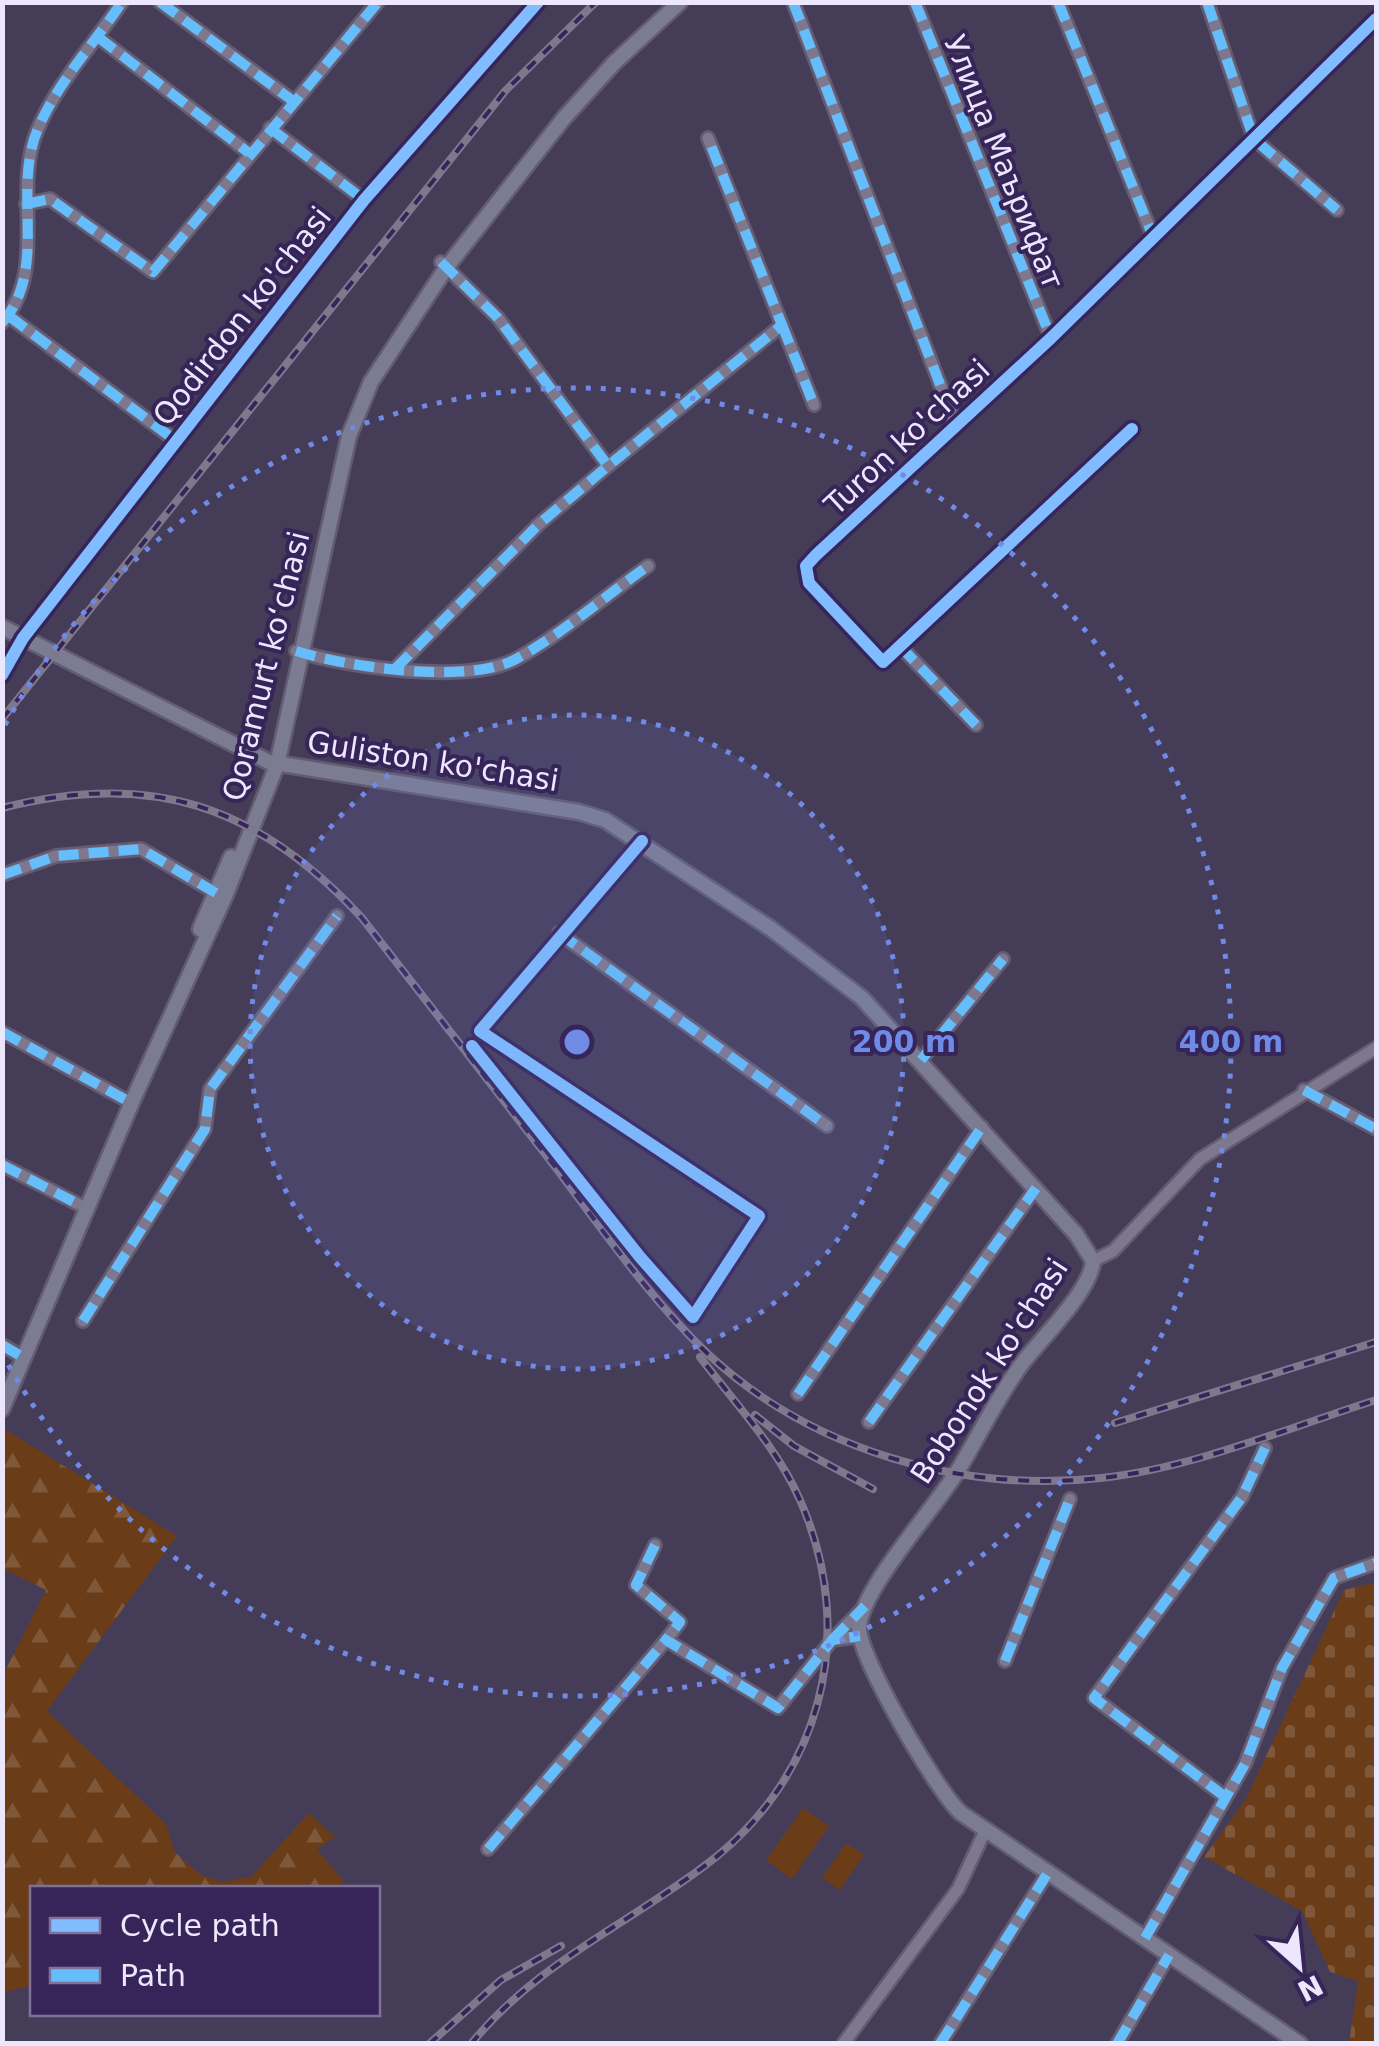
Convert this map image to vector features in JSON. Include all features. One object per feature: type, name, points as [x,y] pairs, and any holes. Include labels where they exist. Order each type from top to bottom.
[{"type":"main road","name":"Qoramurt koʻchasi","points":[[2,1393],[226,894],[273,763],[299,652],[325,506],[350,413],[372,365],[559,116],[610,60],[672,2]]},
{"type":"main road","name":"Qoramurt koʻchasi","points":[[444,265],[564,118],[628,49],[680,2]]},
{"type":"main road","name":"Guliston ko'chasi","points":[[2,627],[273,763],[579,812],[642,841]]},
{"type":"main road","name":"Qoramurt koʻchasi","points":[[2,1409],[78,1204],[273,763]]},
{"type":"main road","name":"Bobonok ko'chasi","points":[[642,841],[833,973],[982,1127],[1076,1234],[1092,1261],[1087,1280],[1015,1373],[956,1473],[865,1606],[860,1636]]},
{"type":"main road","points":[[860,1636],[936,1783],[954,1807],[1300,2044]]},
{"type":"street","points":[[122,2],[59,90],[36,132],[26,175],[27,279],[6,319],[176,441]]},
{"type":"street","points":[[160,2],[293,101]]},
{"type":"street","points":[[26,204],[50,199],[150,273],[378,2]]},
{"type":"street","name":"Qodirdon ko'chasi","points":[[2,675],[23,638],[364,200],[538,2]]},
{"type":"street","points":[[793,2],[956,426]]},
{"type":"street","name":"Улица Маърифат","points":[[914,2],[1040,320],[1051,338]]},
{"type":"street","points":[[1058,2],[1154,239]]},
{"type":"street","points":[[1207,2],[1254,139],[1337,210]]},
{"type":"street","name":"Turon ko'chasi","points":[[900,646],[883,662],[809,582],[806,566],[1051,338],[1376,19]]},
{"type":"street","points":[[98,37],[249,153]]},
{"type":"street","points":[[270,128],[364,200]]},
{"type":"street","points":[[708,138],[814,405]]},
{"type":"street","points":[[444,265],[498,318],[608,466]]},
{"type":"street","points":[[394,669],[539,524],[782,325]]},
{"type":"street","points":[[976,724],[900,646],[1132,429]]},
{"type":"street","points":[[299,652],[394,669],[453,671],[513,661],[648,566]]},
{"type":"street","points":[[472,1046],[640,1257],[693,1316],[759,1216],[480,1031],[559,933],[642,841]]},
{"type":"street","points":[[2,875],[56,856],[141,849],[216,893]]},
{"type":"street","points":[[84,1321],[205,1129],[210,1089],[336,916]]},
{"type":"street","points":[[559,933],[827,1126]]},
{"type":"street","points":[[921,1060],[1003,958]]},
{"type":"street","points":[[2,1032],[126,1100]]},
{"type":"street","points":[[1092,1261],[1113,1251],[1200,1159],[1376,1048]]},
{"type":"street","points":[[1304,1090],[1376,1129]]},
{"type":"street","points":[[798,1394],[982,1127]]},
{"type":"street","points":[[2,1165],[78,1204]]},
{"type":"street","points":[[869,1422],[1036,1188]]},
{"type":"street","points":[[2,1344],[21,1357]]},
{"type":"street","points":[[1224,1796],[1094,1698],[1242,1497],[1265,1448]]},
{"type":"street","points":[[1005,1660],[1070,1500]]},
{"type":"street","points":[[488,1849],[680,1622],[636,1585],[655,1545]]},
{"type":"street","points":[[1145,1938],[1245,1764],[1282,1668],[1334,1578],[1376,1563]]},
{"type":"street","points":[[666,1640],[778,1708],[832,1640],[865,1606]]},
{"type":"street","points":[[832,1640],[860,1636]]},
{"type":"street","points":[[843,2044],[958,1889],[984,1831]]},
{"type":"street","points":[[940,2044],[1049,1871]]},
{"type":"street","points":[[1117,2044],[1170,1955]]},
{"type":"green space","points":[[3,1428],[177,1536],[47,1711],[166,1824],[175,1852],[199,1874],[222,1882],[252,1876],[309,1813],[335,1837],[317,1849],[344,1882],[337,1886],[30,1886],[30,1986],[3,1993],[3,1675],[46,1590],[3,1569]]},
{"type":"green space","points":[[1376,1582],[1376,2043],[1349,2043],[1358,1981],[1330,1972],[1302,1911],[1204,1857],[1246,1799],[1344,1590]]},
{"type":"green space","points":[[803,1808],[829,1826],[792,1879],[766,1860]]},
{"type":"green space","points":[[846,1843],[864,1855],[840,1890],[822,1878]]},
{"type":"railway","points":[[2,719],[506,90],[596,2]]},
{"type":"railway","points":[[2,808],[56,797],[106,793],[154,796],[199,806],[242,824],[283,848],[323,879],[362,918],[667,1312],[709,1355],[750,1388],[795,1417],[842,1440],[943,1471],[996,1479],[1101,1478],[1171,1466],[1376,1400]]},
{"type":"railway","points":[[1115,1423],[1376,1342]]},
{"type":"railway","points":[[471,2044],[522,1992],[550,1970],[699,1870],[741,1835],[774,1795],[800,1751],[817,1704],[826,1654],[827,1603],[818,1551],[790,1480],[754,1425],[700,1357]]},
{"type":"railway","points":[[755,1415],[794,1446],[873,1489]]},
{"type":"railway","points":[[429,2044],[501,1980],[561,1946]]},
{"type":"marked path","points":[[2,323],[16,302],[24,279],[30,155],[37,131],[65,81],[122,2]]},
{"type":"marked path","points":[[160,2],[293,101]]},
{"type":"marked path","points":[[26,204],[50,199],[153,272],[378,2]]},
{"type":"marked path","points":[[793,2],[956,426]]},
{"type":"marked path","points":[[915,2],[1051,338]]},
{"type":"marked path","points":[[1058,2],[1154,239]]},
{"type":"marked path","points":[[1207,2],[1254,139],[1337,210]]},
{"type":"marked path","points":[[98,37],[249,153]]},
{"type":"marked path","points":[[270,128],[364,200]]},
{"type":"marked path","points":[[441,262],[498,318],[608,466],[782,325],[708,138]]},
{"type":"marked path","points":[[9,316],[176,441]]},
{"type":"marked path","points":[[782,325],[814,405]]},
{"type":"marked path","points":[[395,669],[539,524],[608,466]]},
{"type":"marked path","points":[[296,651],[345,663],[407,671],[495,667],[550,638],[648,566]]},
{"type":"marked path","points":[[900,646],[976,725]]},
{"type":"marked path","points":[[2,875],[56,856],[141,849],[216,893]]},
{"type":"marked path","points":[[83,1321],[205,1129],[210,1089],[337,916]]},
{"type":"marked path","points":[[559,933],[827,1126]]},
{"type":"marked path","points":[[921,1060],[1003,959]]},
{"type":"marked path","points":[[2,1032],[126,1100]]},
{"type":"marked path","points":[[1304,1090],[1376,1129]]},
{"type":"marked path","points":[[798,1394],[982,1127]]},
{"type":"marked path","points":[[2,1165],[78,1204]]},
{"type":"marked path","points":[[869,1422],[1036,1188]]},
{"type":"marked path","points":[[2,1345],[24,1358]]},
{"type":"marked path","points":[[1224,1796],[1094,1698],[1242,1497],[1265,1448]]},
{"type":"marked path","points":[[1005,1661],[1070,1499]]},
{"type":"marked path","points":[[655,1545],[636,1585],[680,1622],[666,1640]]},
{"type":"marked path","points":[[1145,1938],[1245,1764],[1282,1668],[1334,1578],[1376,1563]]},
{"type":"marked path","points":[[832,1640],[865,1606]]},
{"type":"marked path","points":[[488,1849],[666,1640],[778,1708],[832,1640],[860,1636]]},
{"type":"marked path","points":[[940,2044],[1049,1871]]},
{"type":"marked path","points":[[1117,2044],[1169,1955]]},
{"type":"cycle path","points":[[2,675],[23,638],[364,200],[538,2]]},
{"type":"cycle path","points":[[1132,429],[883,662],[809,583],[806,566],[816,555],[1051,338],[1376,19]]},
{"type":"cycle path","points":[[472,1046],[640,1257],[693,1317],[759,1216],[480,1031],[642,841]]}]
